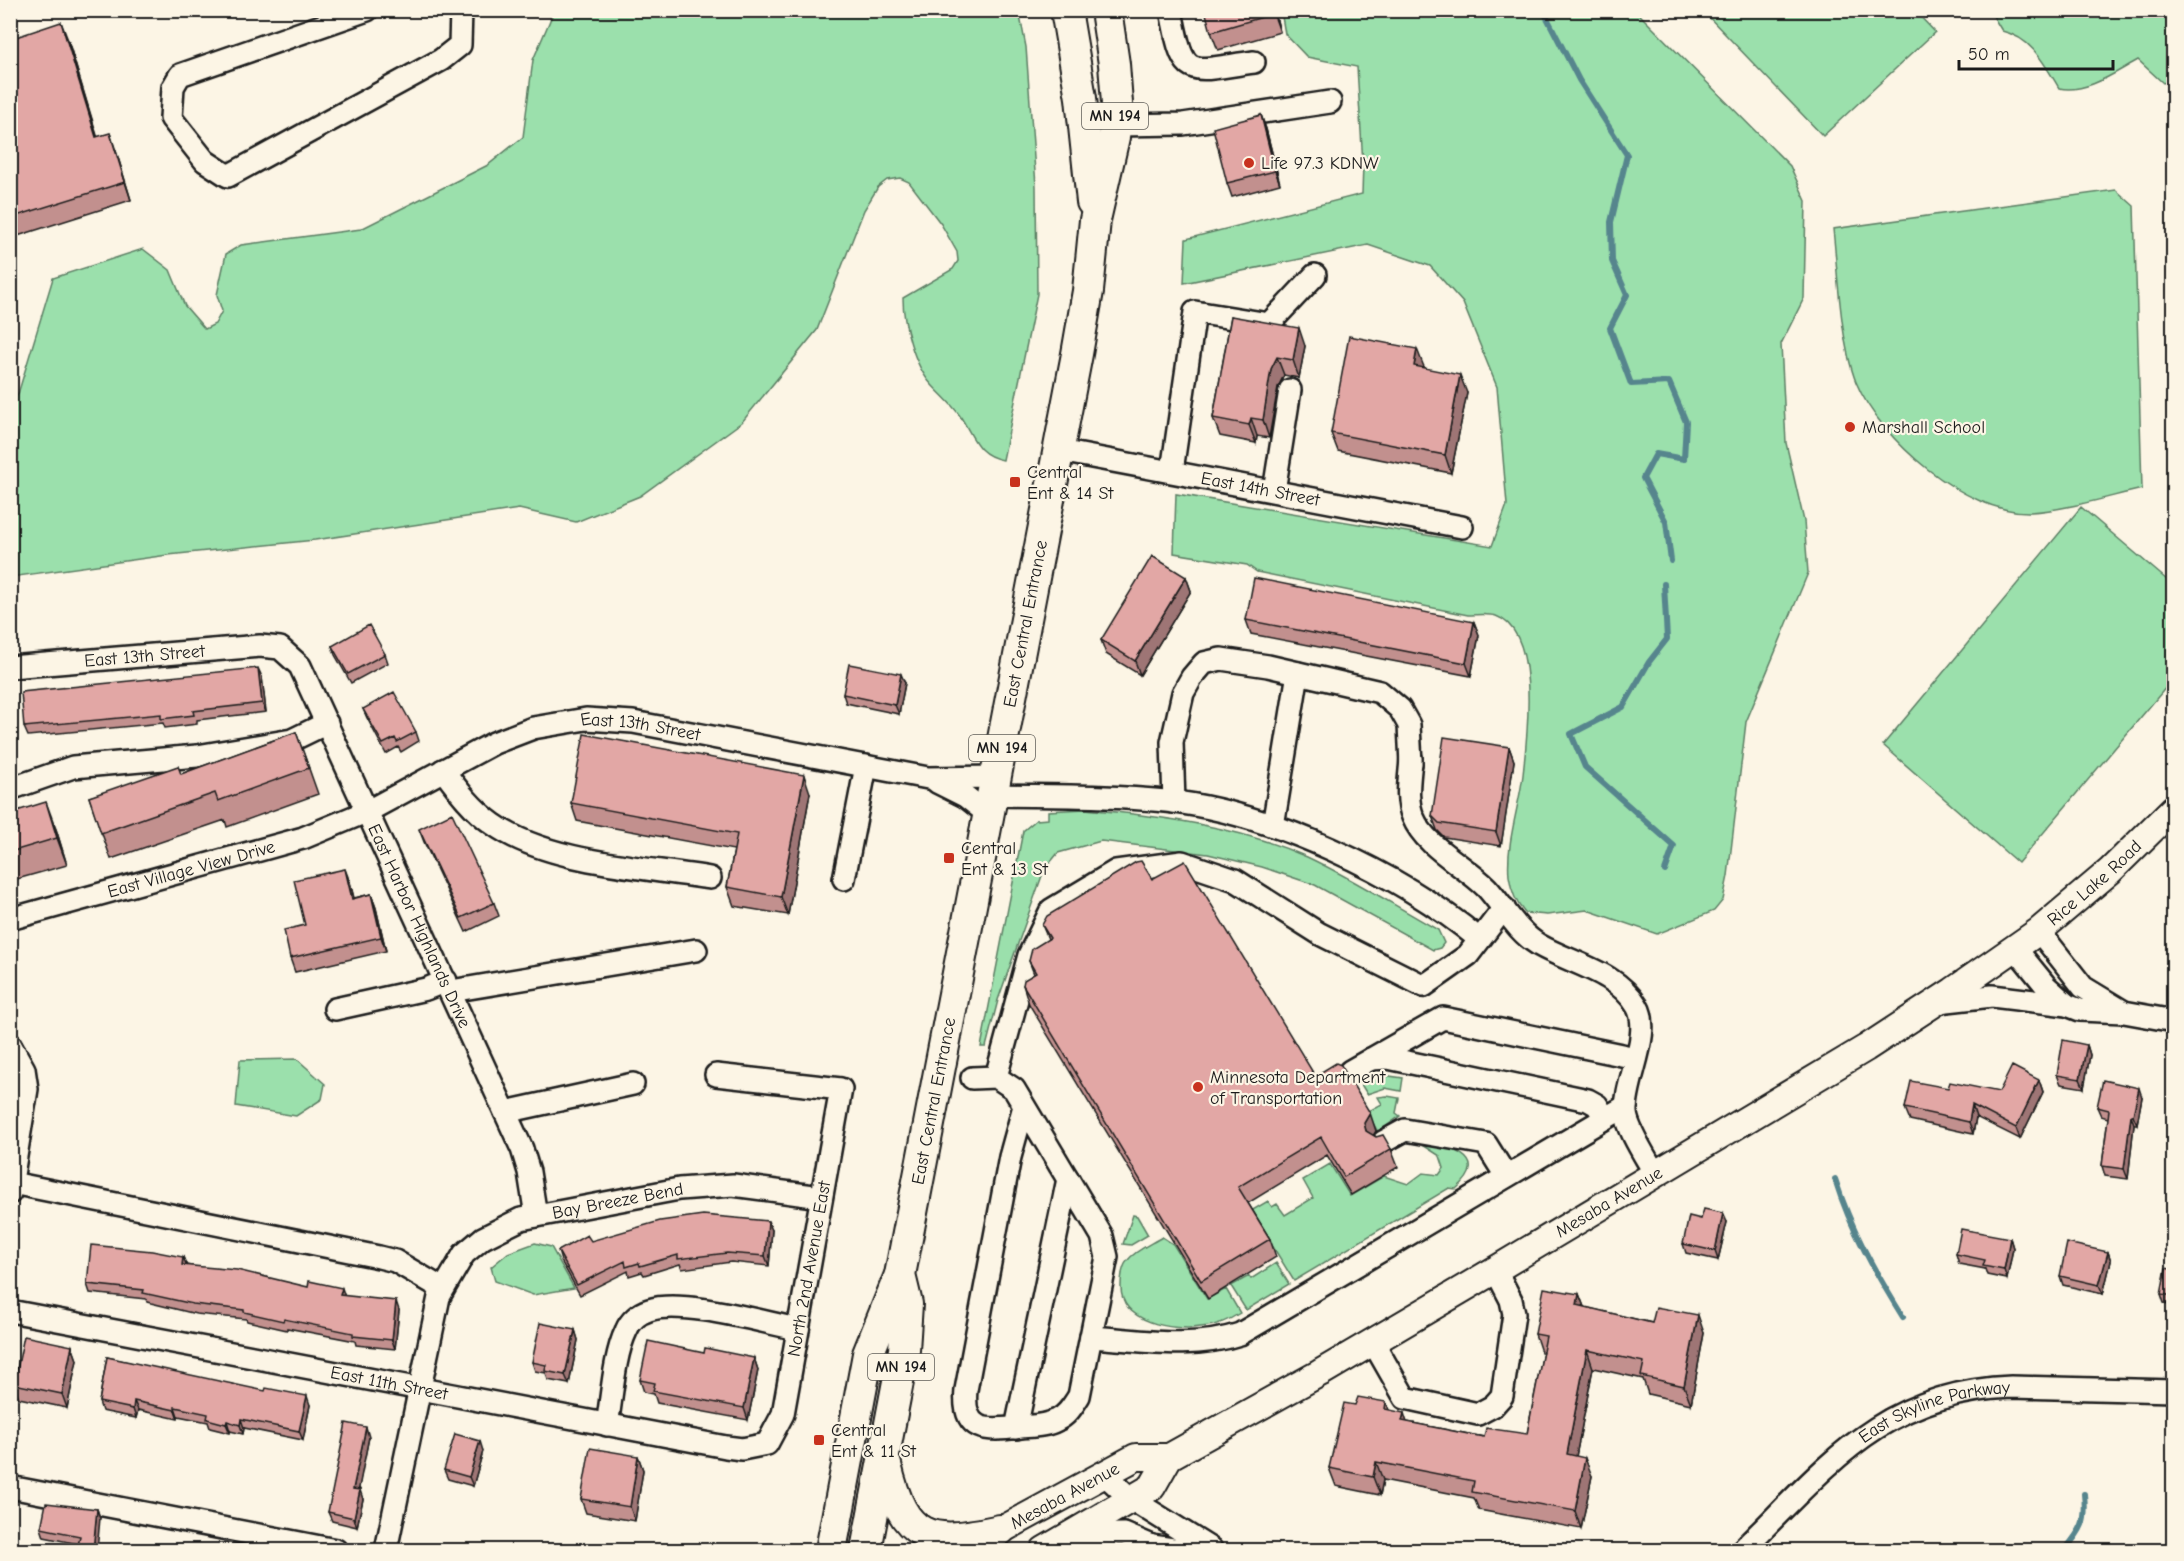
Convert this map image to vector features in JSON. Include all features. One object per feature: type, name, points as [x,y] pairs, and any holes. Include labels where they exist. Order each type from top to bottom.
[{"type":"highway","name":"East Central Entrance","points":[[1066,10],[1081,98],[1095,220]]},
{"type":"highway","name":"East Central Entrance","points":[[830,1544],[868,1354],[900,1275],[1060,451],[1088,291],[1095,220],[1115,125],[1114,64],[1107,10]]},
{"type":"highway","name":"East Central Entrance","points":[[866,1551],[907,1324],[907,1304],[900,1275]]},
{"type":"highway","points":[[884,1459],[900,1510],[922,1533],[952,1539],[1000,1530]]},
{"type":"main road","name":"Rice Lake Road","points":[[2039,931],[2110,871],[2174,808]]},
{"type":"main road","name":"Mesaba Avenue","points":[[1044,1551],[1152,1487],[1169,1458],[1373,1342],[1655,1174],[1937,1002],[2039,931]]},
{"type":"main road","name":"Mesaba Avenue","points":[[964,1551],[1136,1457],[1169,1458]]},
{"type":"street","points":[[367,10],[180,75],[173,87],[171,118],[205,161],[228,176],[441,60],[460,45],[461,10]]},
{"type":"street","points":[[1171,10],[1178,50],[1186,65],[1198,70],[1254,62]]},
{"type":"street","points":[[1115,125],[1182,124],[1330,102]]},
{"type":"street","points":[[1172,471],[1195,312],[1269,324],[1315,275]]},
{"type":"street","points":[[1274,491],[1290,390]]},
{"type":"street","name":"East 14th Street","points":[[1060,451],[1462,527]]},
{"type":"street","name":"East 13th Street","points":[[10,667],[260,645],[280,648]]},
{"type":"street","name":"East Harbor Highlands Drive","points":[[280,648],[300,666],[505,1112],[529,1172],[536,1216]]},
{"type":"street","points":[[1174,802],[1172,742],[1183,693],[1192,676],[1204,663],[1221,659],[1298,673],[1380,692],[1400,709],[1409,726],[1411,761],[1408,797],[1412,815],[1418,827],[1433,845],[1459,862],[1504,908],[1523,933],[1540,945],[1606,978],[1630,995],[1639,1009],[1642,1027],[1626,1106],[1626,1117],[1655,1174]]},
{"type":"street","points":[[1273,826],[1298,673]]},
{"type":"street","name":"East 13th Street","points":[[368,811],[510,735],[562,721],[586,719],[633,722],[928,778],[993,795]]},
{"type":"street","points":[[10,789],[73,767],[197,756],[292,740],[327,723]]},
{"type":"street","points":[[844,879],[866,766]]},
{"type":"street","points":[[443,770],[467,803],[493,825],[539,849],[710,878]]},
{"type":"street","name":"East 13th Street","points":[[928,778],[955,790],[993,795]]},
{"type":"street","points":[[993,795],[1174,802],[1273,826],[1334,851],[1399,886],[1455,919],[1479,939]]},
{"type":"street","name":"East Village View Drive","points":[[10,919],[303,838],[368,811]]},
{"type":"street","points":[[996,1077],[1029,955],[1052,910],[1116,871],[1182,862],[1236,880],[1320,934],[1424,986],[1468,955],[1504,908]]},
{"type":"street","points":[[2039,931],[2083,987],[2124,1011]]},
{"type":"street","points":[[2016,949],[2046,986],[2067,1005]]},
{"type":"street","points":[[335,1009],[426,989],[696,950]]},
{"type":"street","points":[[1937,1002],[1992,996],[2067,1005],[2080,1010],[2124,1011],[2174,1021]]},
{"type":"street","points":[[1350,1071],[1443,1018],[1636,1058]]},
{"type":"street","points":[[13,1056],[24,1069],[27,1089],[11,1188],[379,1257],[395,1261],[443,1289]]},
{"type":"street","points":[[1370,1059],[1388,1058],[1588,1100],[1597,1105],[1605,1118]]},
{"type":"street","name":"North 2nd Avenue East","points":[[717,1075],[841,1089],[783,1414],[767,1444]]},
{"type":"street","points":[[972,1078],[996,1077],[1014,1089],[1102,1236],[1107,1257],[1079,1396],[1071,1409],[1058,1420],[1046,1424],[985,1429],[972,1422],[965,1406],[1010,1157],[1024,1106]]},
{"type":"street","points":[[505,1112],[633,1084]]},
{"type":"street","points":[[1091,1337],[1178,1345],[1218,1341],[1240,1334],[1626,1106]]},
{"type":"street","points":[[1383,1142],[1405,1130],[1486,1144],[1506,1176]]},
{"type":"street","points":[[1016,1428],[1068,1179]]},
{"type":"street","name":"Bay Breeze Bend","points":[[386,1551],[443,1289],[464,1254],[483,1238],[521,1219],[705,1186],[764,1188],[821,1197]]},
{"type":"street","points":[[1373,1342],[1405,1398],[1463,1413],[1478,1414],[1486,1411],[1502,1396],[1514,1314],[1511,1300],[1495,1269]]},
{"type":"street","points":[[607,1425],[624,1337],[631,1322],[646,1310],[666,1308],[714,1312],[798,1329]]},
{"type":"street","name":"East 11th Street","points":[[10,1311],[742,1449],[767,1444]]},
{"type":"street","name":"East Skyline Parkway","points":[[1742,1551],[1825,1468],[1872,1429],[1892,1417],[1937,1399],[1984,1388],[2011,1387],[2174,1392]]},
{"type":"street","points":[[1104,1474],[1131,1499],[1212,1549]]},
{"type":"street","points":[[10,1487],[336,1551]]},
{"type":"street","points":[[1069,1535],[1124,1534],[1152,1545],[1180,1550],[1212,1549]]},
{"type":"green space","points":[[554,11],[1019,11],[1026,47],[1036,186],[1037,294],[1003,460],[994,458],[981,449],[957,412],[926,377],[915,356],[907,332],[903,298],[953,269],[958,261],[957,252],[941,224],[909,182],[900,178],[887,180],[878,187],[864,210],[817,330],[742,422],[640,496],[576,522],[519,509],[315,540],[168,555],[11,577],[11,405],[18,394],[53,278],[143,249],[170,270],[185,306],[205,329],[215,324],[222,311],[217,295],[226,254],[241,245],[361,229],[488,165],[523,137],[533,60]]},
{"type":"green space","points":[[1281,11],[1636,11],[1790,166],[1806,201],[1804,298],[1781,344],[1786,443],[1804,521],[1808,573],[1746,722],[1728,876],[1723,900],[1714,911],[1657,934],[1587,910],[1547,915],[1525,913],[1522,909],[1512,891],[1509,863],[1511,838],[1523,775],[1528,687],[1520,642],[1510,626],[1496,616],[1468,615],[1257,572],[1247,565],[1174,553],[1176,494],[1492,546],[1507,505],[1497,387],[1463,303],[1430,266],[1368,245],[1184,283],[1186,239],[1362,194],[1363,164],[1357,67],[1307,57],[1285,34]]},
{"type":"green space","points":[[1703,11],[1915,11],[1935,32],[1823,136]]},
{"type":"green space","points":[[1990,11],[2173,11],[2173,80],[2163,83],[2138,60],[2090,85],[2080,88],[2059,88],[2036,53],[2021,39],[2002,31]]},
{"type":"green space","points":[[2116,190],[2134,206],[2142,489],[2072,506],[2031,512],[2006,509],[1980,501],[1953,487],[1905,449],[1884,427],[1856,382],[1846,347],[1833,229]]},
{"type":"green space","points":[[2081,507],[2173,585],[2173,679],[2018,863],[1883,745]]},
{"type":"green space","points":[[1085,809],[1198,824],[1280,846],[1340,874],[1438,930],[1444,943],[1440,948],[1433,950],[1315,885],[1262,867],[1208,854],[1101,841],[1058,853],[1044,870],[998,1000],[986,1047],[981,1047],[1023,831],[1036,820],[1048,819],[1048,811]]},
{"type":"green space","points":[[297,1059],[325,1084],[322,1099],[296,1116],[236,1106],[240,1060]]},
{"type":"green space","points":[[1375,1074],[1403,1078],[1401,1091],[1385,1088],[1367,1094],[1359,1081]]},
{"type":"green space","points":[[1378,1097],[1399,1098],[1396,1113],[1400,1116],[1378,1132],[1367,1112],[1382,1104]]},
{"type":"green space","points":[[1415,1140],[1460,1153],[1467,1159],[1470,1167],[1467,1177],[1456,1189],[1449,1188],[1294,1281],[1251,1211],[1268,1201],[1272,1207],[1277,1204],[1285,1215],[1313,1198],[1303,1180],[1330,1164],[1350,1196],[1384,1176],[1408,1184],[1423,1173],[1439,1175],[1444,1168],[1440,1156]]},
{"type":"green space","points":[[1133,1215],[1137,1216],[1148,1235],[1131,1245],[1123,1244]]},
{"type":"green space","points":[[1162,1237],[1173,1244],[1207,1299],[1226,1289],[1240,1313],[1212,1326],[1189,1328],[1163,1326],[1150,1322],[1129,1309],[1123,1299],[1121,1286],[1124,1265],[1135,1253]]},
{"type":"green space","points":[[535,1243],[551,1247],[574,1288],[533,1295],[495,1281],[491,1267],[508,1253]]},
{"type":"green space","points":[[1276,1263],[1289,1284],[1246,1310],[1231,1286],[1249,1276],[1251,1279]]},
{"type":"building","points":[[1205,10],[1272,10],[1273,14],[1211,32]]},
{"type":"building","points":[[61,22],[96,137],[110,133],[125,182],[10,218],[10,39]]},
{"type":"building","name":"Life 97.3 KDNW","points":[[1261,115],[1275,171],[1227,183],[1213,128]]},
{"type":"building","points":[[1231,316],[1299,328],[1293,360],[1277,357],[1271,369],[1263,420],[1251,418],[1249,425],[1213,418]]},
{"type":"building","points":[[1349,336],[1417,349],[1414,366],[1460,375],[1445,455],[1331,433]]},
{"type":"building","points":[[1152,556],[1186,577],[1135,661],[1101,640]]},
{"type":"building","points":[[1254,578],[1474,622],[1466,663],[1246,620]]},
{"type":"building","points":[[369,625],[385,654],[348,674],[332,646]]},
{"type":"building","points":[[849,664],[901,674],[895,705],[843,694]]},
{"type":"building","points":[[258,668],[262,703],[193,711],[194,715],[161,719],[161,714],[24,727],[21,692]]},
{"type":"building","points":[[394,692],[416,732],[397,742],[395,738],[383,744],[363,709]]},
{"type":"building","points":[[296,732],[309,768],[218,801],[215,793],[101,833],[89,797],[178,766],[181,774]]},
{"type":"building","points":[[584,734],[804,775],[781,897],[727,887],[737,834],[571,803]]},
{"type":"building","points":[[1444,737],[1509,747],[1496,832],[1439,823],[1432,816]]},
{"type":"building","points":[[46,802],[57,838],[10,852],[10,813]]},
{"type":"building","points":[[452,813],[494,903],[461,918],[419,829]]},
{"type":"building","name":"Minnesota Department of Transportation","points":[[1141,861],[1152,879],[1185,861],[1315,1076],[1336,1063],[1341,1065],[1370,1113],[1364,1123],[1366,1131],[1376,1137],[1383,1135],[1391,1149],[1344,1177],[1321,1137],[1238,1187],[1270,1239],[1201,1281],[1023,985],[1024,980],[1036,973],[1029,961],[1032,949],[1050,938],[1042,925],[1047,916]]},
{"type":"building","points":[[345,869],[352,899],[371,894],[381,937],[290,958],[284,930],[305,925],[294,880]]},
{"type":"building","points":[[2063,1040],[2087,1045],[2080,1079],[2057,1075]]},
{"type":"building","points":[[2012,1066],[2039,1080],[2016,1128],[1972,1105],[1969,1122],[1905,1108],[1911,1081],[1948,1088],[1950,1082],[1999,1092]]},
{"type":"building","points":[[2103,1080],[2139,1088],[2133,1115],[2131,1115],[2124,1169],[2102,1166],[2109,1110],[2097,1107]]},
{"type":"building","points":[[1704,1209],[1723,1213],[1715,1251],[1683,1244],[1689,1216],[1701,1219]]},
{"type":"building","points":[[703,1215],[768,1221],[765,1256],[727,1253],[678,1259],[678,1255],[640,1266],[639,1263],[626,1267],[625,1261],[577,1285],[558,1251],[587,1235],[591,1241],[660,1221]]},
{"type":"building","points":[[1961,1229],[2010,1238],[2004,1270],[1983,1266],[1985,1260],[1956,1254]]},
{"type":"building","points":[[2067,1243],[2108,1252],[2099,1285],[2060,1276]]},
{"type":"building","points":[[91,1245],[152,1251],[183,1257],[182,1265],[237,1270],[308,1287],[309,1281],[342,1288],[340,1295],[396,1301],[392,1340],[353,1336],[353,1333],[284,1319],[283,1321],[244,1312],[244,1310],[193,1304],[143,1293],[144,1290],[87,1284]]},
{"type":"building","points":[[2166,1268],[2174,1270],[2174,1296],[2161,1294]]},
{"type":"building","points":[[1544,1288],[1579,1294],[1577,1305],[1652,1323],[1656,1307],[1698,1315],[1684,1386],[1641,1376],[1644,1362],[1587,1350],[1567,1454],[1585,1458],[1575,1511],[1472,1492],[1474,1481],[1376,1462],[1373,1477],[1329,1468],[1344,1403],[1355,1405],[1358,1397],[1386,1402],[1385,1409],[1404,1413],[1402,1421],[1484,1437],[1486,1428],[1527,1434],[1546,1336],[1535,1334]]},
{"type":"building","points":[[540,1323],[575,1330],[565,1375],[545,1371],[546,1365],[532,1362]]},
{"type":"building","points":[[24,1336],[72,1346],[62,1394],[14,1384]]},
{"type":"building","points":[[648,1341],[704,1353],[705,1348],[754,1358],[744,1408],[653,1391],[655,1383],[640,1380]]},
{"type":"building","points":[[107,1357],[265,1391],[266,1388],[307,1396],[299,1431],[241,1419],[240,1425],[227,1421],[226,1424],[207,1419],[208,1414],[134,1401],[133,1409],[99,1402]]},
{"type":"building","points":[[346,1423],[366,1427],[353,1489],[360,1490],[354,1518],[328,1512]]},
{"type":"building","points":[[455,1434],[480,1441],[469,1477],[444,1470]]},
{"type":"building","points":[[590,1448],[638,1456],[630,1507],[581,1499]]},
{"type":"building","points":[[46,1503],[97,1509],[93,1551],[77,1551],[80,1536],[41,1528]]},
{"type":"waterway","points":[[1543,10],[1579,80],[1627,155],[1611,222],[1612,261],[1627,295],[1610,328],[1631,384],[1669,382],[1686,422],[1684,459],[1656,454],[1643,478],[1666,522],[1671,561]]},
{"type":"waterway","points":[[1664,584],[1667,639],[1649,662],[1623,707],[1571,734],[1585,767],[1674,846],[1665,871]]},
{"type":"waterway","points":[[1835,1179],[1848,1216],[1864,1250],[1903,1317]]},
{"type":"waterway","points":[[2065,1550],[2082,1525],[2085,1512],[2084,1494]]},
{"type":"place","name":"Life 97.3 KDNW","points":[[1249,163]]},
{"type":"place","name":"Marshall School","points":[[1850,427]]},
{"type":"place","name":"Central Ent & 14 St","points":[[1015,482]]},
{"type":"place","name":"Central Ent & 13 St","points":[[949,858]]},
{"type":"place","name":"Minnesota Department of Transportation","points":[[1198,1087]]},
{"type":"place","name":"Central Ent & 11 St","points":[[819,1440]]}]
